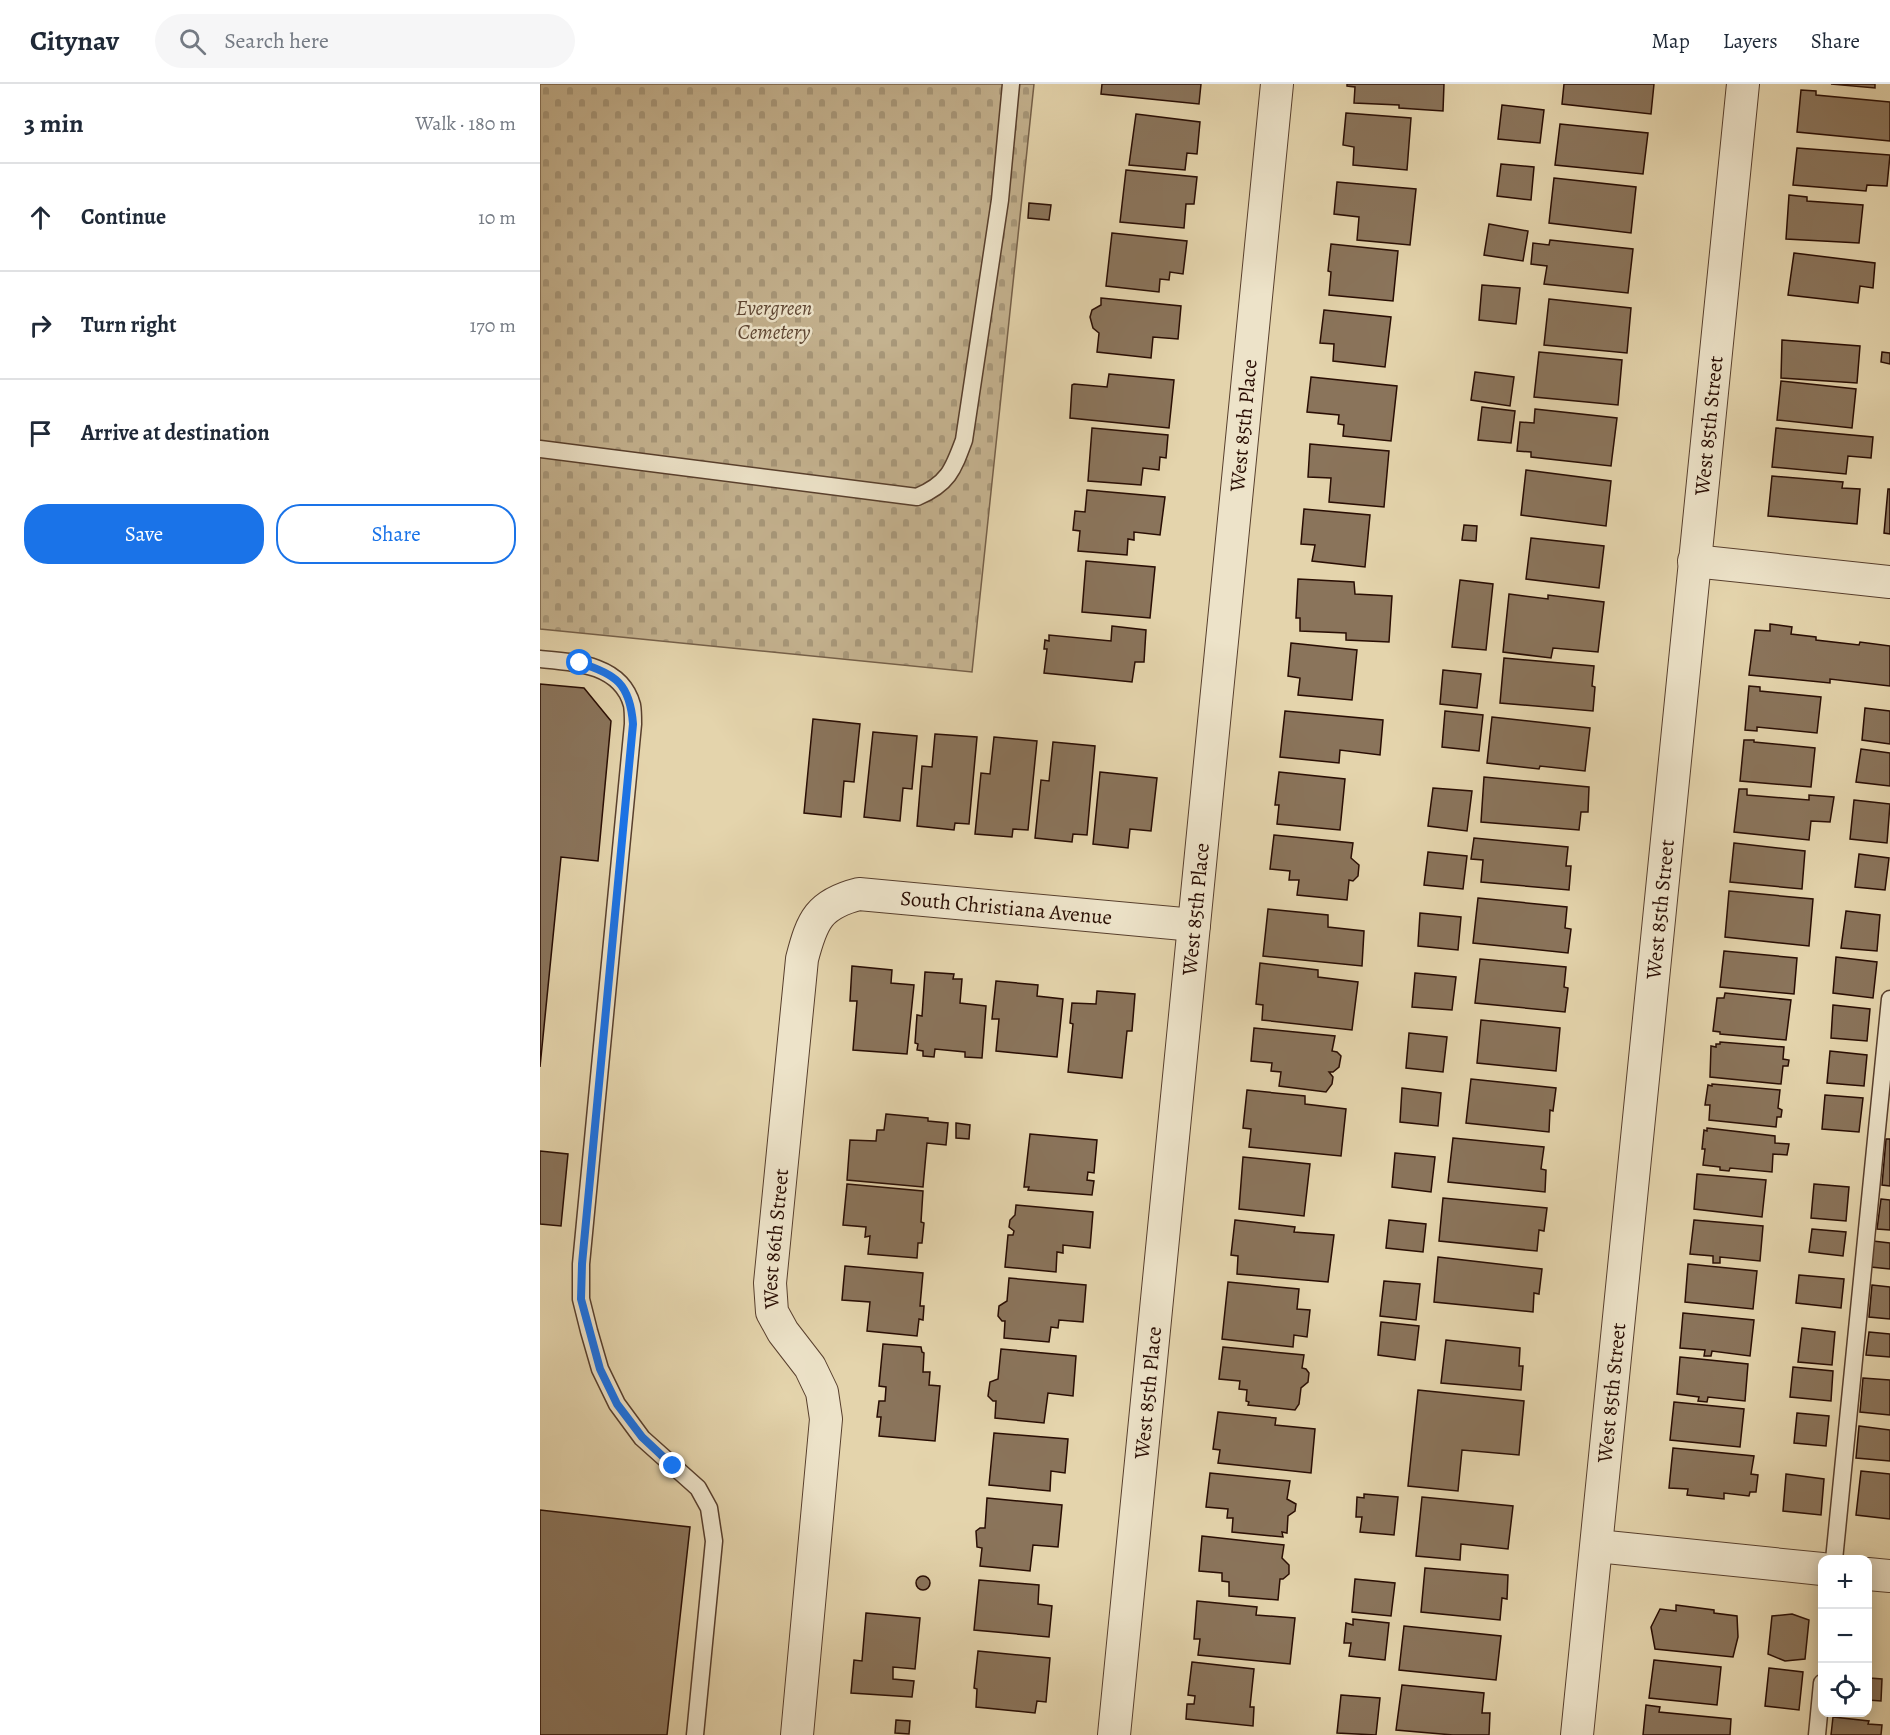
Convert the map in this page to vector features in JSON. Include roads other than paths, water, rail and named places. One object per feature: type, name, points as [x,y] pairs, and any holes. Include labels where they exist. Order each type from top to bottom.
[{"type":"street","name":"West 85th Place","points":[[1114,1735],[1277,84]]},
{"type":"street","name":"West 85th Street","points":[[1577,1735],[1743,84]]},
{"type":"street","points":[[1694,561],[1890,582]]},
{"type":"street","name":"South Christiana Avenue","points":[[822,910],[837,899],[859,894],[1194,925]]},
{"type":"street","name":"West 86th Street","points":[[797,1735],[826,1419],[822,1392],[810,1367],[783,1332],[772,1312],[770,1283],[802,959],[808,936],[822,910]]},
{"type":"street","points":[[1597,1546],[1818,1569]]},
{"type":"street","points":[[1872,1574],[1890,1576]]},
{"type":"lane","points":[[540,449],[917,497],[944,482],[955,465],[963,440],[1000,200],[1011,84]]},
{"type":"lane","points":[[540,659],[580,663],[604,670],[622,685],[632,704],[633,724],[583,1252],[581,1299],[600,1369],[617,1404],[642,1437],[698,1488],[709,1508],[714,1541],[695,1735]]},
{"type":"lane","points":[[1834,1555],[1890,999]]},
{"type":"lane","points":[[1817,1735],[1819,1717]]},
{"type":"park label","name":"Evergreen Cemetery","points":[[774,320]]}]
